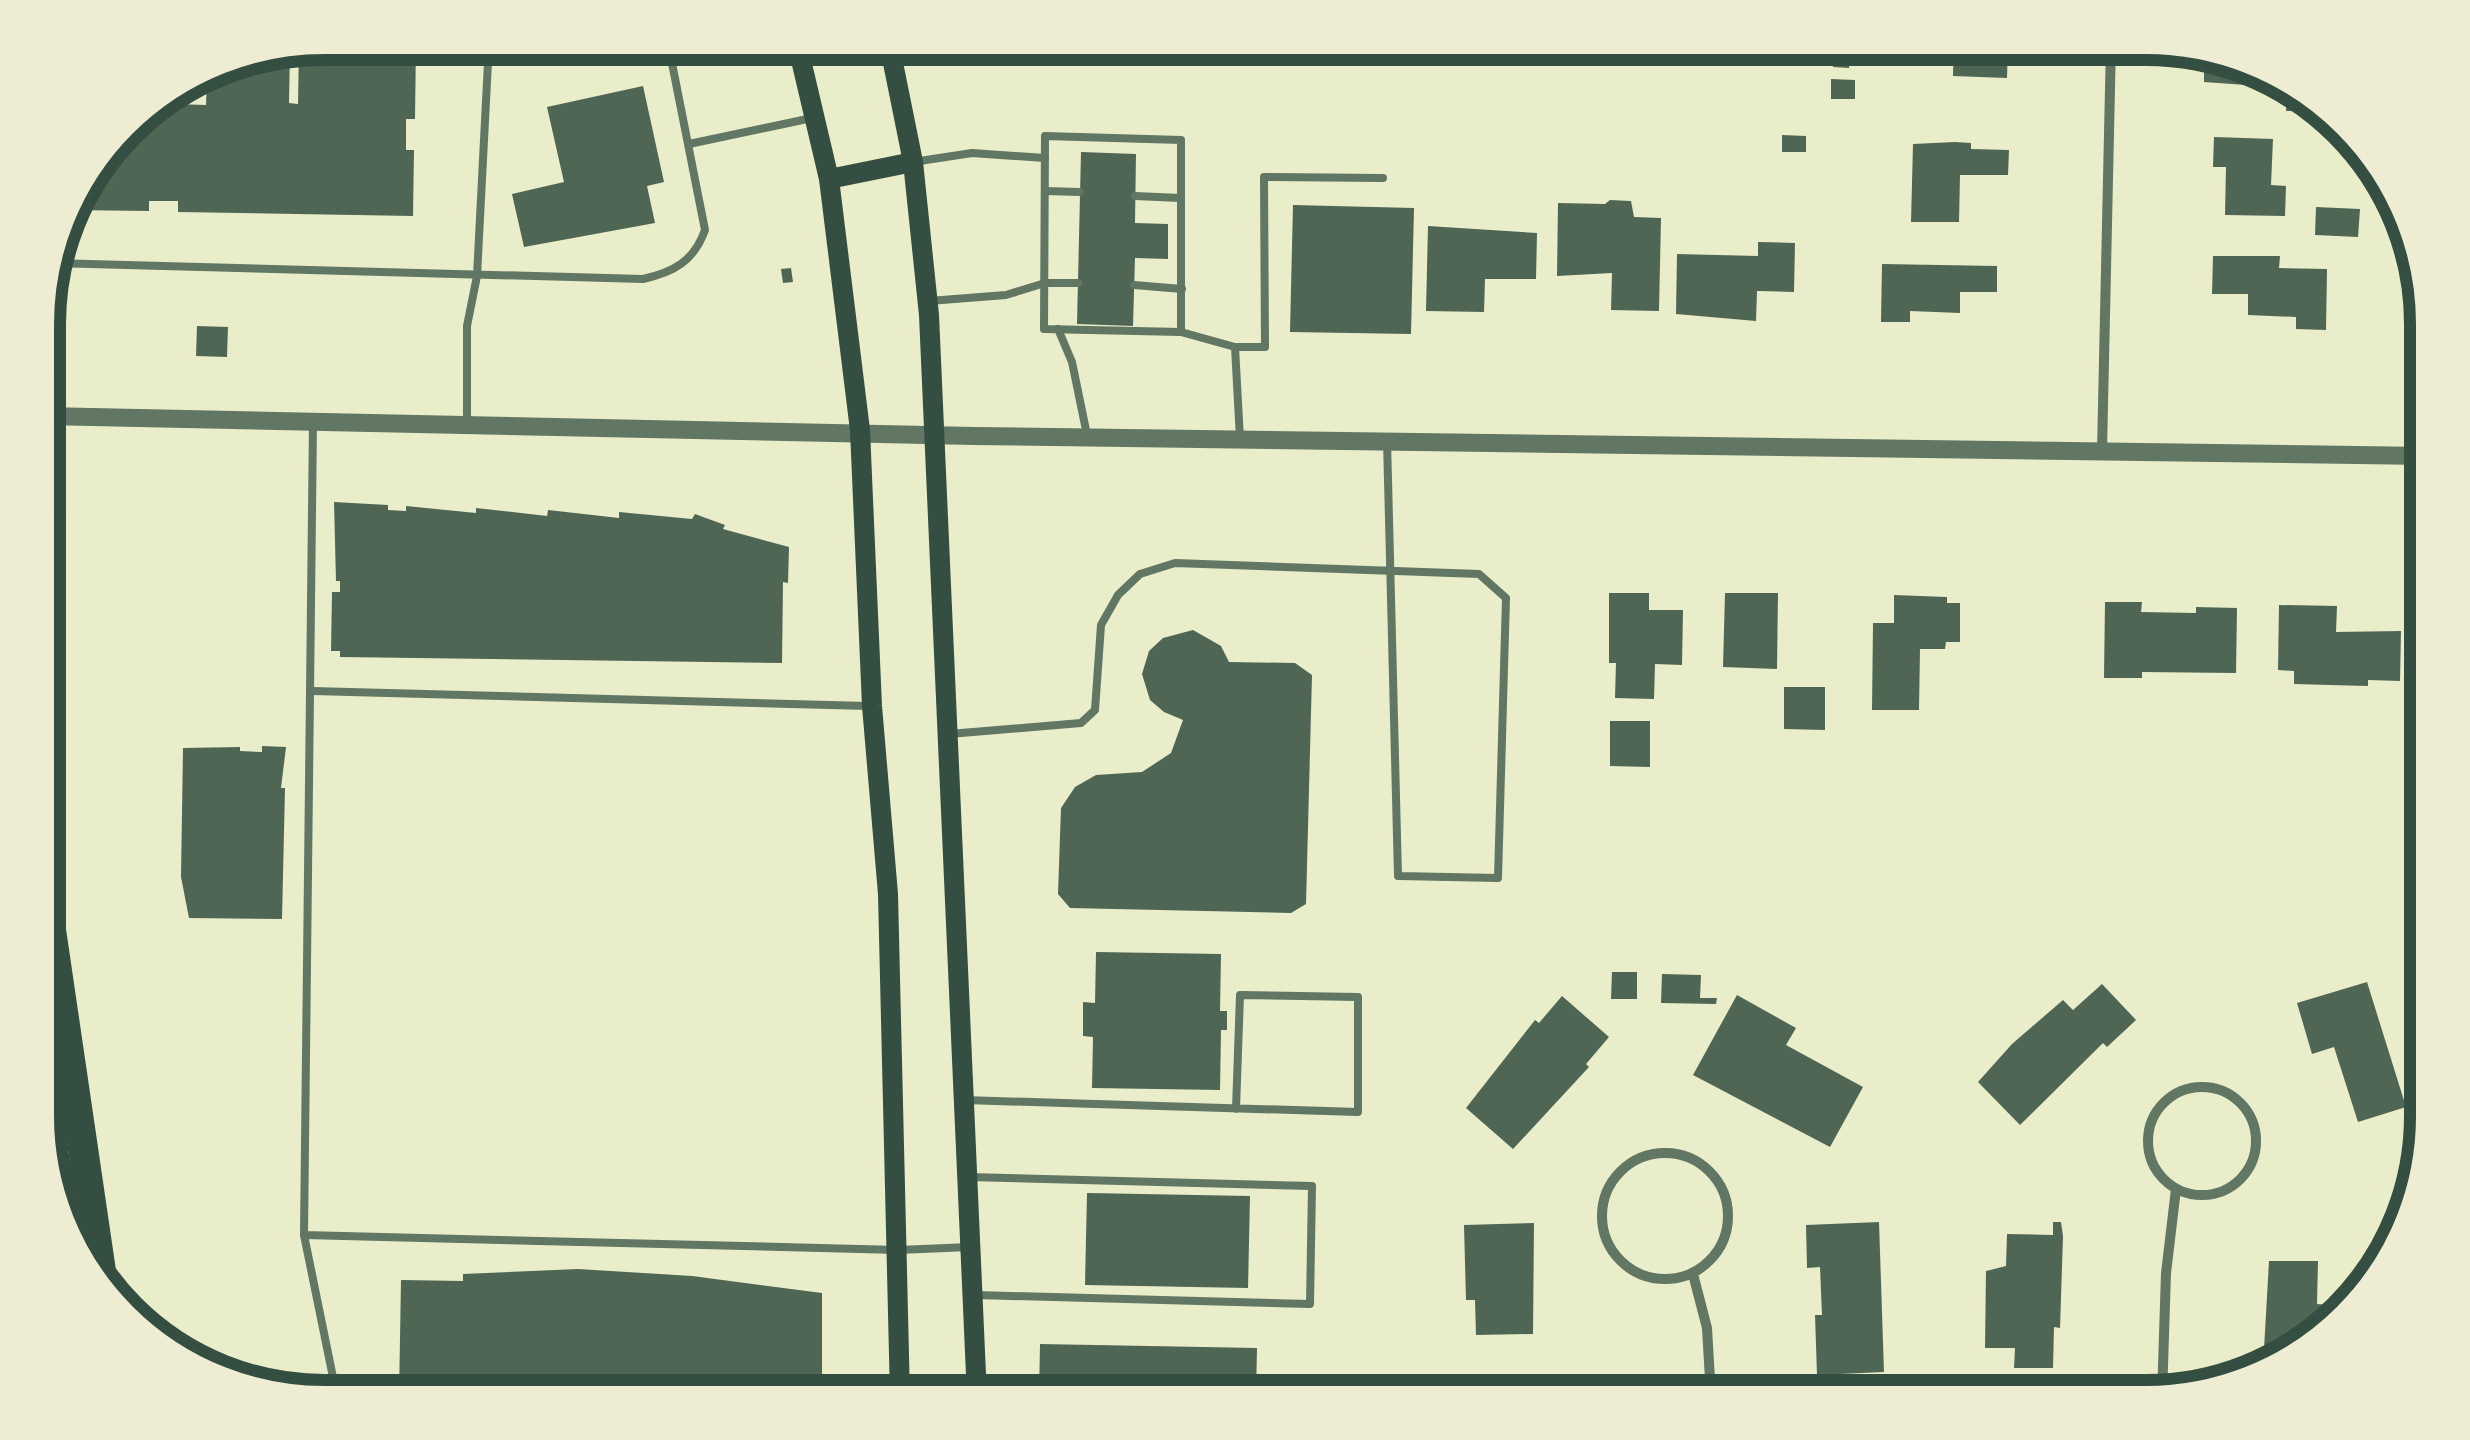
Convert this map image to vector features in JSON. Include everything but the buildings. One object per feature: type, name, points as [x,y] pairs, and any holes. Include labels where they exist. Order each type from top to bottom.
[{"type":"highway","points":[[60,991],[99,1254]]},
{"type":"main road","points":[[801,60],[829,179],[860,430],[872,706],[888,894],[900,1380]]},
{"type":"main road","points":[[893,60],[914,162],[936,435],[976,1380]]},
{"type":"main road","points":[[829,179],[914,162]]},
{"type":"street","points":[[2102,451],[2112,60]]},
{"type":"street","points":[[60,416],[860,430],[936,435],[2409,456]]},
{"type":"street","points":[[2212,1088],[2229,1094],[2253,1122],[2254,1159],[2245,1176],[2212,1194],[2176,1188],[2163,1178],[2148,1148],[2154,1115],[2179,1092],[2212,1088]]},
{"type":"street","points":[[1671,1152],[1691,1158],[1721,1185],[1728,1205],[1726,1235],[1710,1262],[1693,1274],[1673,1280],[1651,1279],[1615,1256],[1601,1216],[1605,1194],[1631,1162],[1671,1152]]},
{"type":"street","points":[[2163,1379],[2166,1273],[2176,1188]]},
{"type":"street","points":[[1693,1274],[1707,1328],[1710,1379]]},
{"type":"lane","points":[[466,424],[467,326],[476,276],[488,60]]},
{"type":"lane","points":[[67,263],[643,278],[681,266],[700,244],[704,230],[672,60]]},
{"type":"lane","points":[[689,144],[814,118]]},
{"type":"lane","points":[[1181,332],[1181,140],[1045,136],[1044,329],[1181,332],[1235,347],[1265,347],[1264,176],[1383,178]]},
{"type":"lane","points":[[914,162],[972,153],[1045,158]]},
{"type":"lane","points":[[1045,191],[1080,192]]},
{"type":"lane","points":[[1135,196],[1180,198]]},
{"type":"lane","points":[[927,301],[1006,295],[1045,282],[1078,283]]},
{"type":"lane","points":[[1134,285],[1182,289]]},
{"type":"lane","points":[[1058,329],[1072,362],[1087,437]]},
{"type":"lane","points":[[1235,347],[1240,439]]},
{"type":"lane","points":[[313,421],[304,1235],[333,1380]]},
{"type":"lane","points":[[949,734],[1081,724],[1095,710],[1101,625],[1118,594],[1140,574],[1176,563],[1392,568],[1479,574],[1506,598],[1498,878],[1398,876],[1392,568],[1387,440]]},
{"type":"lane","points":[[312,691],[872,706]]},
{"type":"lane","points":[[964,1100],[1236,1109],[1358,1112],[1358,997],[1240,995],[1236,1109]]},
{"type":"lane","points":[[967,1178],[1312,1186],[1310,1304],[972,1295]]},
{"type":"lane","points":[[304,1235],[898,1250],[970,1247]]}]
